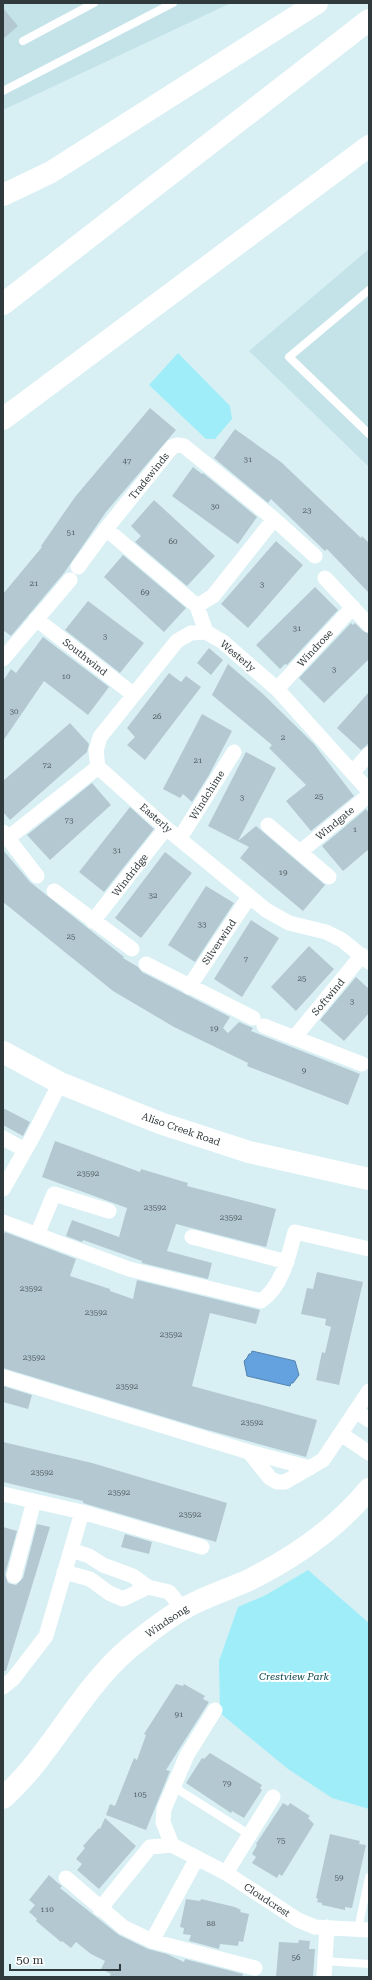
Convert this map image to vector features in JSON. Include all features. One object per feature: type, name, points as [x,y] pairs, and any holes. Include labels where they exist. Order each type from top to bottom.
[{"type":"main road","points":[[3,194],[51,172],[317,3]]},
{"type":"main road","points":[[3,304],[369,20]]},
{"type":"main road","points":[[3,419],[369,146]]},
{"type":"main road","name":"Aliso Creek Road","points":[[3,1052],[60,1082],[160,1123],[249,1152],[369,1179]]},
{"type":"main road","name":"Windsong","points":[[3,1798],[37,1761],[68,1717],[126,1650],[183,1609],[249,1580],[309,1545],[344,1515],[369,1489]]},
{"type":"street","name":"Tradewinds","points":[[78,567],[106,529],[172,447],[177,445],[184,446],[274,519],[315,556]]},
{"type":"street","points":[[197,606],[213,596],[274,519]]},
{"type":"street","points":[[37,876],[6,835],[98,766],[96,751],[100,737],[177,642],[191,633],[206,632],[197,606],[106,529]]},
{"type":"street","points":[[325,578],[369,625]]},
{"type":"street","points":[[3,659],[70,580]]},
{"type":"street","name":"Windrose","points":[[277,689],[353,607]]},
{"type":"street","name":"Southwind","points":[[36,619],[134,695]]},
{"type":"street","name":"Westerly","points":[[206,632],[223,642],[277,689],[354,772],[369,791]]},
{"type":"street","name":"Windchime","points":[[180,838],[234,752]]},
{"type":"street","points":[[354,772],[369,754]]},
{"type":"street","name":"Easterly","points":[[98,766],[166,828],[180,838],[249,897],[289,923],[326,932],[342,940],[366,959]]},
{"type":"street","name":"Windgate","points":[[300,852],[369,795]]},
{"type":"street","points":[[268,824],[329,877]]},
{"type":"street","name":"Windridge","points":[[93,921],[166,828]]},
{"type":"street","points":[[54,891],[132,949]]},
{"type":"street","name":"Silverwind","points":[[190,987],[249,897]]},
{"type":"street","name":"Softwind","points":[[294,1038],[366,959]]},
{"type":"street","points":[[146,964],[258,1022],[294,1038],[362,1064]]},
{"type":"street","points":[[3,1189],[60,1082]]},
{"type":"street","points":[[3,1138],[25,1150]]},
{"type":"street","points":[[37,1235],[54,1194],[109,1211]]},
{"type":"street","points":[[3,1222],[129,1269],[261,1301],[271,1294],[287,1262],[295,1232],[369,1250]]},
{"type":"street","points":[[192,1237],[287,1262]]},
{"type":"street","points":[[3,1377],[249,1452],[310,1468]]},
{"type":"street","points":[[249,1452],[270,1478],[277,1482],[285,1482],[323,1460],[369,1391]]},
{"type":"street","points":[[356,1411],[369,1420]]},
{"type":"street","points":[[341,1434],[369,1453]]},
{"type":"street","points":[[3,1494],[82,1512],[202,1547]]},
{"type":"street","points":[[14,1576],[34,1501]]},
{"type":"street","points":[[3,1687],[13,1679],[46,1636],[82,1512]]},
{"type":"street","points":[[71,1550],[89,1556],[103,1565],[133,1576],[148,1587],[169,1592],[183,1609]]},
{"type":"street","points":[[64,1572],[90,1579],[109,1593],[123,1599],[148,1587]]},
{"type":"street","points":[[100,1909],[150,1847],[172,1845],[163,1822],[164,1809],[187,1755],[215,1710]]},
{"type":"street","points":[[226,1874],[273,1798]]},
{"type":"street","name":"Cloudcrest","points":[[172,1845],[226,1874],[298,1920],[315,1927],[364,1929]]},
{"type":"street","points":[[152,1940],[197,1858]]},
{"type":"street","points":[[66,1878],[100,1909],[123,1927],[152,1940],[255,1968]]},
{"type":"street","points":[[324,1977],[327,1927]]},
{"type":"lane","points":[[22,41],[94,3]]},
{"type":"lane","points":[[3,91],[173,3]]},
{"type":"lane","points":[[369,290],[289,357],[369,434]]},
{"type":"lane","points":[[174,1787],[250,1835]]},
{"type":"lane","points":[[364,1929],[369,1877]]},
{"type":"lane","points":[[325,1961],[369,1964]]},
{"type":"shaded area","points":[[3,3],[231,3],[3,110]]},
{"type":"shaded area","points":[[369,249],[369,467],[249,351]]},
{"type":"shaded area","points":[[252,1351],[295,1361],[299,1375],[290,1386],[247,1376],[244,1361]]},
{"type":"green space","points":[[178,353],[230,406],[232,419],[215,439],[206,439],[149,385]]},
{"type":"green space","name":"Crestview Park","points":[[308,1570],[369,1623],[369,1809],[332,1798],[288,1769],[220,1713],[219,1661],[238,1607],[266,1595]]},
{"type":"building","points":[[3,8],[18,26],[3,39]]},
{"type":"building","points":[[150,408],[176,430],[106,512],[64,573],[11,636],[3,630],[3,594],[42,547],[41,546],[75,497]]},
{"type":"building","points":[[235,429],[281,462],[361,538],[362,536],[369,543],[369,593],[327,549],[325,551],[271,499],[268,503],[214,458]]},
{"type":"building","points":[[193,467],[202,474],[203,473],[257,517],[238,544],[172,496]]},
{"type":"building","points":[[154,500],[215,556],[187,586],[135,542],[141,536],[131,526]]},
{"type":"building","points":[[276,541],[303,565],[248,628],[221,604]]},
{"type":"building","points":[[123,555],[186,608],[164,632],[104,577]]},
{"type":"building","points":[[315,587],[338,610],[287,665],[285,664],[280,669],[256,645]]},
{"type":"building","points":[[88,601],[144,643],[120,673],[65,630]]},
{"type":"building","points":[[351,623],[353,625],[355,623],[363,631],[369,634],[369,659],[324,703],[299,678]]},
{"type":"building","points":[[43,637],[109,687],[88,715],[44,681],[3,741],[3,681],[11,669],[16,673]]},
{"type":"building","points":[[209,648],[223,660],[211,675],[197,663]]},
{"type":"building","points":[[228,664],[263,694],[314,744],[354,796],[311,831],[286,801],[306,785],[269,748],[272,745],[212,695]]},
{"type":"building","points":[[169,673],[181,682],[186,676],[201,687],[145,760],[127,745],[135,737],[127,728]]},
{"type":"building","points":[[369,692],[369,743],[361,750],[337,728]]},
{"type":"building","points":[[202,714],[232,731],[209,775],[192,802],[183,794],[180,798],[163,789]]},
{"type":"building","points":[[70,723],[89,744],[87,752],[10,820],[3,812],[3,781]]},
{"type":"building","points":[[246,752],[276,768],[238,841],[256,826],[325,885],[303,911],[240,858],[249,847],[208,826]]},
{"type":"building","points":[[92,783],[111,805],[50,860],[27,835]]},
{"type":"building","points":[[130,807],[154,829],[104,892],[79,872]]},
{"type":"building","points":[[366,809],[369,813],[369,849],[343,871],[322,846]]},
{"type":"building","points":[[3,850],[30,882],[124,957],[123,958],[138,967],[142,972],[230,1017],[223,1028],[228,1033],[239,1022],[253,1028],[251,1031],[360,1074],[348,1105],[247,1066],[248,1063],[174,1027],[113,991],[3,902]]},
{"type":"building","points":[[165,852],[192,873],[141,938],[115,918]]},
{"type":"building","points":[[206,886],[234,903],[195,962],[168,945]]},
{"type":"building","points":[[251,920],[279,938],[242,997],[214,979]]},
{"type":"building","points":[[309,946],[334,969],[296,1011],[271,987]]},
{"type":"building","points":[[356,977],[369,989],[369,1013],[344,1041],[320,1020]]},
{"type":"building","points":[[3,1108],[30,1122],[23,1136],[3,1125]]},
{"type":"building","points":[[55,1141],[140,1172],[141,1169],[188,1183],[187,1186],[276,1209],[266,1247],[176,1224],[167,1251],[212,1263],[208,1279],[142,1263],[142,1261],[83,1240],[82,1242],[66,1236],[72,1220],[119,1237],[127,1208],[42,1177]]},
{"type":"building","points":[[5,1232],[76,1259],[70,1276],[110,1289],[110,1291],[133,1299],[137,1280],[260,1310],[256,1324],[210,1313],[192,1386],[317,1420],[306,1457],[204,1429],[3,1368],[3,1237]]},
{"type":"building","points":[[317,1272],[363,1282],[339,1385],[316,1380],[322,1352],[325,1353],[331,1327],[325,1325],[326,1319],[301,1314],[307,1288],[313,1289]]},
{"type":"building","points":[[3,1386],[32,1395],[28,1409],[3,1402]]},
{"type":"building","points":[[3,1442],[92,1463],[227,1503],[216,1542],[83,1503],[83,1501],[3,1482]]},
{"type":"building","points":[[37,1524],[50,1527],[6,1671],[3,1671],[3,1527],[17,1531],[5,1574],[8,1583],[16,1585],[23,1578]]},
{"type":"building","points":[[125,1534],[152,1542],[149,1554],[121,1547]]},
{"type":"building","points":[[176,1684],[183,1686],[184,1684],[205,1696],[203,1699],[209,1702],[166,1770],[170,1771],[146,1830],[106,1815],[110,1804],[115,1806],[134,1758],[137,1760],[146,1735],[144,1734]]},
{"type":"building","points":[[210,1753],[262,1785],[260,1788],[262,1790],[244,1818],[232,1811],[231,1813],[186,1783],[202,1758],[204,1759]]},
{"type":"building","points":[[283,1803],[288,1806],[290,1803],[310,1816],[308,1818],[314,1824],[282,1876],[279,1874],[277,1878],[252,1863],[256,1857],[252,1854],[257,1845],[256,1844]]},
{"type":"building","points":[[105,1818],[136,1846],[99,1889],[77,1870],[82,1864],[76,1859],[85,1848],[83,1846],[99,1828],[100,1829]]},
{"type":"building","points":[[330,1834],[360,1841],[359,1844],[366,1845],[352,1908],[345,1907],[345,1910],[322,1905],[322,1903],[317,1902],[318,1899],[316,1898]]},
{"type":"building","points":[[49,1875],[62,1886],[60,1888],[119,1935],[148,1949],[167,1954],[184,1962],[185,1959],[243,1974],[242,1977],[109,1977],[111,1974],[101,1969],[105,1961],[91,1954],[76,1942],[71,1948],[62,1941],[61,1942],[36,1921],[37,1919],[29,1912],[35,1905],[29,1900]]},
{"type":"building","points":[[186,1899],[200,1901],[201,1899],[235,1907],[241,1910],[240,1912],[249,1914],[243,1942],[239,1941],[238,1946],[220,1944],[219,1949],[189,1941],[191,1935],[183,1934],[184,1928],[180,1927]]},
{"type":"building","points":[[299,1940],[310,1941],[309,1949],[315,1949],[313,1977],[276,1977],[279,1942],[298,1943]]}]
